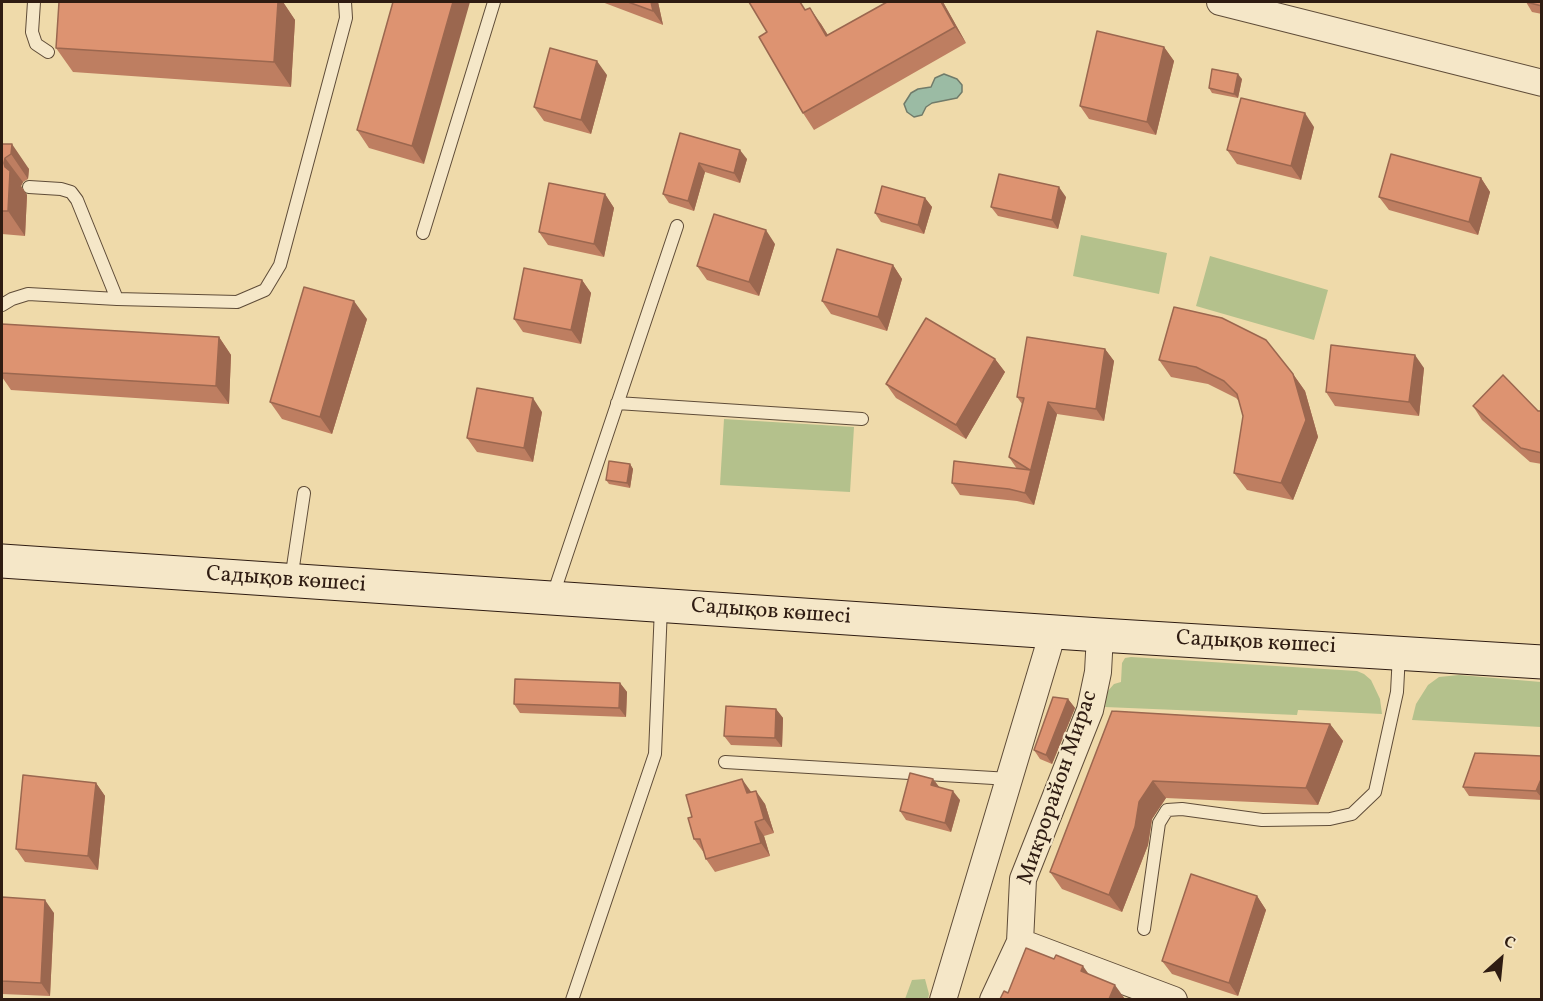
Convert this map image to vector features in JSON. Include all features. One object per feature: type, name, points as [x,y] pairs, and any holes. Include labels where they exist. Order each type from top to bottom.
[{"type":"street","points":[[1220,2],[1542,83]]},
{"type":"street","name":"Садықов көшесі","points":[[2,561],[1053,632],[1542,662]]},
{"type":"street","points":[[943,999],[1053,632]]},
{"type":"street","name":"Микрорайон Мирас","points":[[993,999],[1020,942],[1023,879],[1090,710],[1098,672],[1100,635]]},
{"type":"street","points":[[1020,942],[1174,999]]},
{"type":"lane","points":[[34,2],[32,32],[36,44],[48,52]]},
{"type":"lane","points":[[2,305],[12,298],[28,294],[237,302],[265,290],[283,254],[346,18],[345,2]]},
{"type":"lane","points":[[423,233],[494,2]]},
{"type":"lane","points":[[29,187],[71,192],[77,200],[117,299]]},
{"type":"lane","points":[[552,599],[676,226]]},
{"type":"lane","points":[[617,403],[862,419]]},
{"type":"lane","points":[[291,581],[304,493]]},
{"type":"lane","points":[[572,999],[655,754],[661,606]]},
{"type":"lane","points":[[1144,929],[1159,823],[1167,810],[1182,809],[1262,820],[1330,819],[1352,814],[1375,792],[1397,692],[1399,653]]},
{"type":"lane","points":[[725,762],[1010,779]]},
{"type":"shaded area","points":[[944,74],[957,79],[962,85],[962,92],[957,98],[932,103],[926,107],[922,115],[914,117],[907,112],[904,104],[911,93],[918,89],[931,87],[935,78]]},
{"type":"shaded area","points":[[1081,235],[1167,253],[1159,294],[1073,276]]},
{"type":"shaded area","points":[[1210,256],[1328,290],[1314,340],[1196,306]]},
{"type":"shaded area","points":[[724,419],[854,427],[850,492],[720,485]]},
{"type":"shaded area","points":[[1125,658],[1357,671],[1371,680],[1380,699],[1382,714],[1298,710],[1297,715],[1105,707],[1107,692],[1114,684],[1121,682],[1122,663]]},
{"type":"shaded area","points":[[1459,675],[1541,682],[1541,727],[1412,720],[1416,704],[1428,685],[1439,677]]},
{"type":"shaded area","points":[[925,979],[928,999],[905,999],[912,980]]},
{"type":"building","points":[[59,2],[278,2],[274,62],[56,48]]},
{"type":"building","points":[[393,2],[453,2],[412,146],[357,130]]},
{"type":"building","points":[[628,2],[651,2],[653,11]]},
{"type":"building","points":[[749,2],[800,2],[805,10],[810,8],[826,36],[887,2],[941,2],[955,27],[803,113],[759,37],[767,32]]},
{"type":"building","points":[[1526,2],[1542,2],[1542,6]]},
{"type":"building","points":[[1097,31],[1164,47],[1147,122],[1080,106]]},
{"type":"building","points":[[550,48],[597,61],[581,120],[534,107]]},
{"type":"building","points":[[1212,69],[1238,74],[1234,94],[1209,88]]},
{"type":"building","points":[[1241,98],[1305,113],[1291,166],[1227,150]]},
{"type":"building","points":[[680,133],[740,150],[734,173],[699,163],[688,201],[663,194]]},
{"type":"building","points":[[2,144],[12,144],[11,154],[5,158],[4,163],[10,171],[8,211],[2,211]]},
{"type":"building","points":[[1391,154],[1481,178],[1469,222],[1379,197]]},
{"type":"building","points":[[999,174],[1059,187],[1052,220],[991,207]]},
{"type":"building","points":[[549,183],[605,194],[594,244],[539,232]]},
{"type":"building","points":[[882,186],[925,198],[918,225],[875,213]]},
{"type":"building","points":[[714,214],[766,230],[749,282],[697,266]]},
{"type":"building","points":[[837,249],[893,265],[878,317],[822,301]]},
{"type":"building","points":[[524,268],[582,280],[571,330],[514,319]]},
{"type":"building","points":[[304,287],[354,301],[320,417],[270,402]]},
{"type":"building","points":[[1174,307],[1222,318],[1266,340],[1293,374],[1306,420],[1281,483],[1234,473],[1243,416],[1237,394],[1224,381],[1196,367],[1159,360]]},
{"type":"building","points":[[926,318],[995,359],[956,425],[886,384]]},
{"type":"building","points":[[2,324],[219,337],[216,386],[2,373]]},
{"type":"building","points":[[1027,337],[1105,349],[1096,409],[1048,402],[1025,493],[952,483],[954,461],[1030,470],[1009,457],[1024,398],[1017,397]]},
{"type":"building","points":[[1331,345],[1415,355],[1409,402],[1326,392]]},
{"type":"building","points":[[1503,375],[1538,411],[1542,411],[1542,453],[1521,448],[1473,406]]},
{"type":"building","points":[[477,388],[533,398],[524,448],[467,438]]},
{"type":"building","points":[[609,461],[630,464],[627,483],[606,480]]},
{"type":"building","points":[[515,679],[620,683],[619,708],[514,704]]},
{"type":"building","points":[[1053,697],[1068,699],[1046,755],[1034,750]]},
{"type":"building","points":[[726,706],[776,709],[775,738],[724,736]]},
{"type":"building","points":[[1112,711],[1330,724],[1306,788],[1153,781],[1139,802],[1135,827],[1109,895],[1050,872]]},
{"type":"building","points":[[1475,753],[1542,756],[1542,777],[1536,791],[1463,787]]},
{"type":"building","points":[[910,773],[933,779],[931,785],[953,791],[945,823],[900,811]]},
{"type":"building","points":[[23,775],[96,783],[88,856],[16,849]]},
{"type":"building","points":[[742,779],[747,793],[756,791],[764,819],[755,822],[761,843],[706,859],[700,839],[694,839],[688,818],[692,817],[686,795]]},
{"type":"building","points":[[1191,874],[1257,896],[1229,983],[1162,961]]},
{"type":"building","points":[[2,897],[45,900],[41,983],[2,981]]},
{"type":"building","points":[[1026,948],[1054,959],[1056,955],[1083,966],[1081,971],[1115,985],[1109,999],[1000,999],[1004,991],[1008,993]]}]
